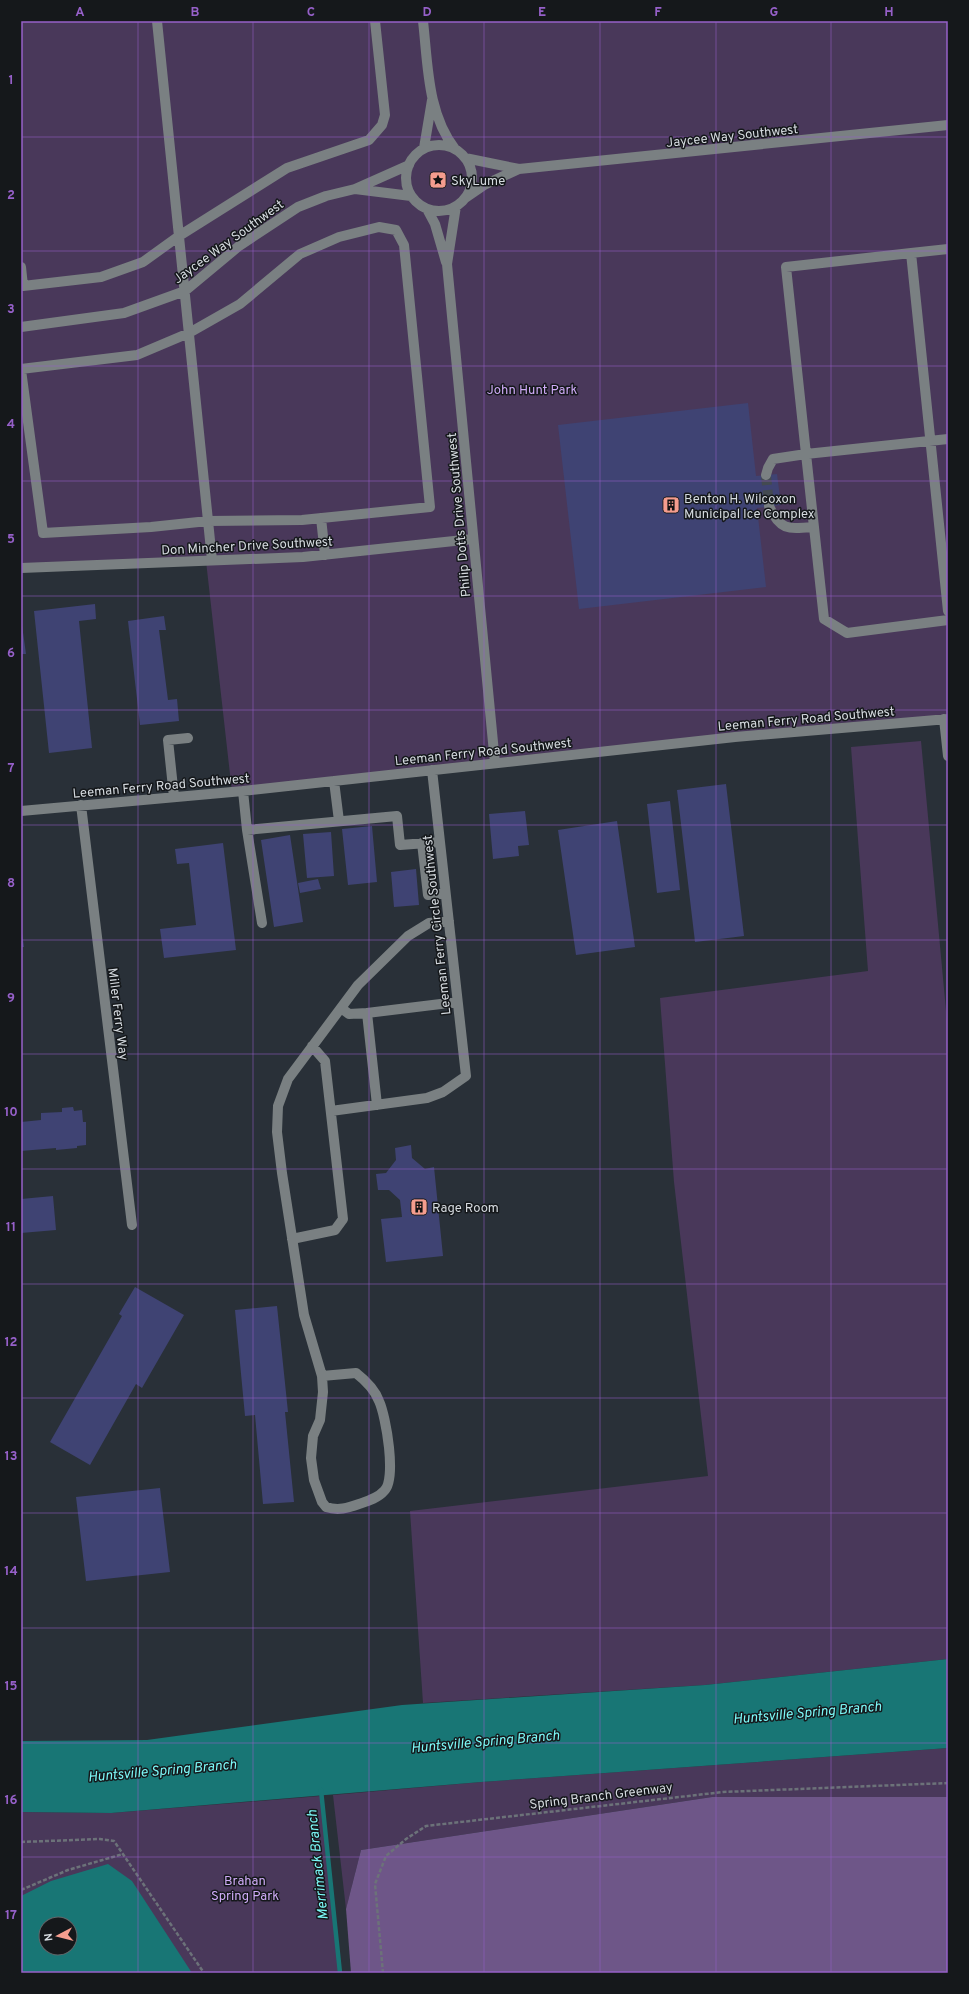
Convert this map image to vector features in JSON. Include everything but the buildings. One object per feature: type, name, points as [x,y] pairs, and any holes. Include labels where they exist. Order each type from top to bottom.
[{"type":"street","points":[[158,21],[212,560]]},
{"type":"street","points":[[21,267],[23,286],[101,277],[143,262],[179,236],[287,168],[369,140],[382,125],[385,115],[375,21]]},
{"type":"street","points":[[423,21],[432,98],[446,136],[456,150],[465,158],[470,168],[471,179],[469,191],[460,202],[447,210],[437,211],[427,209],[418,204],[411,196],[407,187],[406,176],[409,165],[415,155],[424,148],[435,145],[446,146],[456,150]]},
{"type":"street","points":[[424,148],[432,98]]},
{"type":"street","name":"Jaycee Way Southwest","points":[[465,158],[520,169],[948,125]]},
{"type":"street","name":"Jaycee Way Southwest","points":[[21,327],[124,313],[184,291],[240,246],[298,208],[326,196],[355,189],[409,165]]},
{"type":"street","name":"Jaycee Way Southwest","points":[[460,202],[484,185],[520,169]]},
{"type":"street","name":"Jaycee Way Southwest","points":[[355,189],[411,196]]},
{"type":"street","name":"Philip Dotts Drive Southwest","points":[[447,264],[460,202]]},
{"type":"street","name":"Philip Dotts Drive Southwest","points":[[427,209],[435,224],[447,264],[495,763]]},
{"type":"street","points":[[379,226],[396,230],[404,245],[430,507],[321,518],[208,521],[151,527],[43,533],[21,370],[137,355],[189,333],[240,304],[300,254],[338,237],[379,226]]},
{"type":"street","points":[[948,249],[786,267],[824,620],[847,633],[948,620]]},
{"type":"street","points":[[911,253],[948,611]]},
{"type":"street","points":[[766,475],[773,459],[806,454],[948,439]]},
{"type":"street","points":[[769,506],[776,520],[783,526],[794,529],[814,527]]},
{"type":"street","points":[[321,518],[325,555]]},
{"type":"street","name":"Don Mincher Drive Southwest","points":[[21,568],[325,555],[473,539]]},
{"type":"street","points":[[946,719],[948,756]]},
{"type":"street","name":"Leeman Ferry Road Southwest","points":[[21,811],[243,791],[735,737],[946,719]]},
{"type":"street","points":[[174,797],[168,740],[188,738]]},
{"type":"street","name":"Leeman Ferry Circle Southwest","points":[[377,1105],[427,1098],[443,1092],[466,1076],[432,770]]},
{"type":"street","points":[[334,781],[339,821]]},
{"type":"street","points":[[243,791],[247,830],[262,923]]},
{"type":"street","name":"Miller Ferry Way","points":[[81,805],[132,1225]]},
{"type":"street","points":[[247,830],[397,816],[400,845],[440,842]]},
{"type":"street","points":[[422,843],[428,895],[445,893]]},
{"type":"street","points":[[322,1376],[356,1373],[366,1381],[379,1401],[385,1421],[390,1477],[385,1491],[370,1500],[345,1509],[326,1507],[322,1502],[314,1480],[311,1458],[313,1436],[320,1420],[323,1392],[322,1376],[304,1315],[277,1132],[278,1106],[288,1079],[358,985],[408,936],[429,923],[449,921]]},
{"type":"street","points":[[341,1008],[349,1014],[458,1002]]},
{"type":"street","points":[[331,1111],[377,1105],[367,1013]]},
{"type":"street","points":[[292,1239],[335,1230],[343,1219],[325,1061],[312,1046]]},
{"type":"path","name":"Spring Branch Greenway","points":[[383,1973],[374,1884],[386,1856],[406,1839],[426,1826],[723,1792],[948,1783]]},
{"type":"path","points":[[21,1842],[100,1839],[114,1841],[204,1973]]},
{"type":"path","points":[[21,1890],[68,1870],[123,1854]]},
{"type":"green space","name":"John Hunt Park","points":[[21,21],[948,21],[948,719],[232,792],[206,561],[21,568]]},
{"type":"green space","points":[[921,741],[948,1032],[948,1659],[705,1685],[423,1703],[410,1511],[708,1476],[674,1182],[660,998],[868,971],[851,747]]},
{"type":"green space","points":[[948,1748],[948,1797],[712,1797],[361,1850],[346,1909],[333,1795],[481,1782]]},
{"type":"green space","name":"Brahan Spring Park","points":[[321,1796],[340,1973],[21,1973],[21,1812],[111,1813]]},
{"type":"shaded area","points":[[712,1797],[948,1797],[948,1973],[351,1973],[346,1909],[361,1850]]},
{"type":"water","name":"Huntsville Spring Branch","points":[[948,1659],[948,1748],[481,1782],[111,1813],[21,1812],[21,1741],[147,1740],[402,1705],[705,1685]]},
{"type":"water","points":[[108,1864],[132,1881],[192,1973],[21,1973],[21,1896],[51,1881]]},
{"type":"waterway","name":"Merrimack Branch","points":[[321,1790],[340,1973]]},
{"type":"tunnel","points":[[766,475],[769,506]]},
{"type":"place","name":"SkyLume","points":[[438,180]]},
{"type":"place","name":"Benton H. Wilcoxon Municipal Ice Complex","points":[[671,505]]},
{"type":"place","name":"Rage Room","points":[[419,1207]]}]
